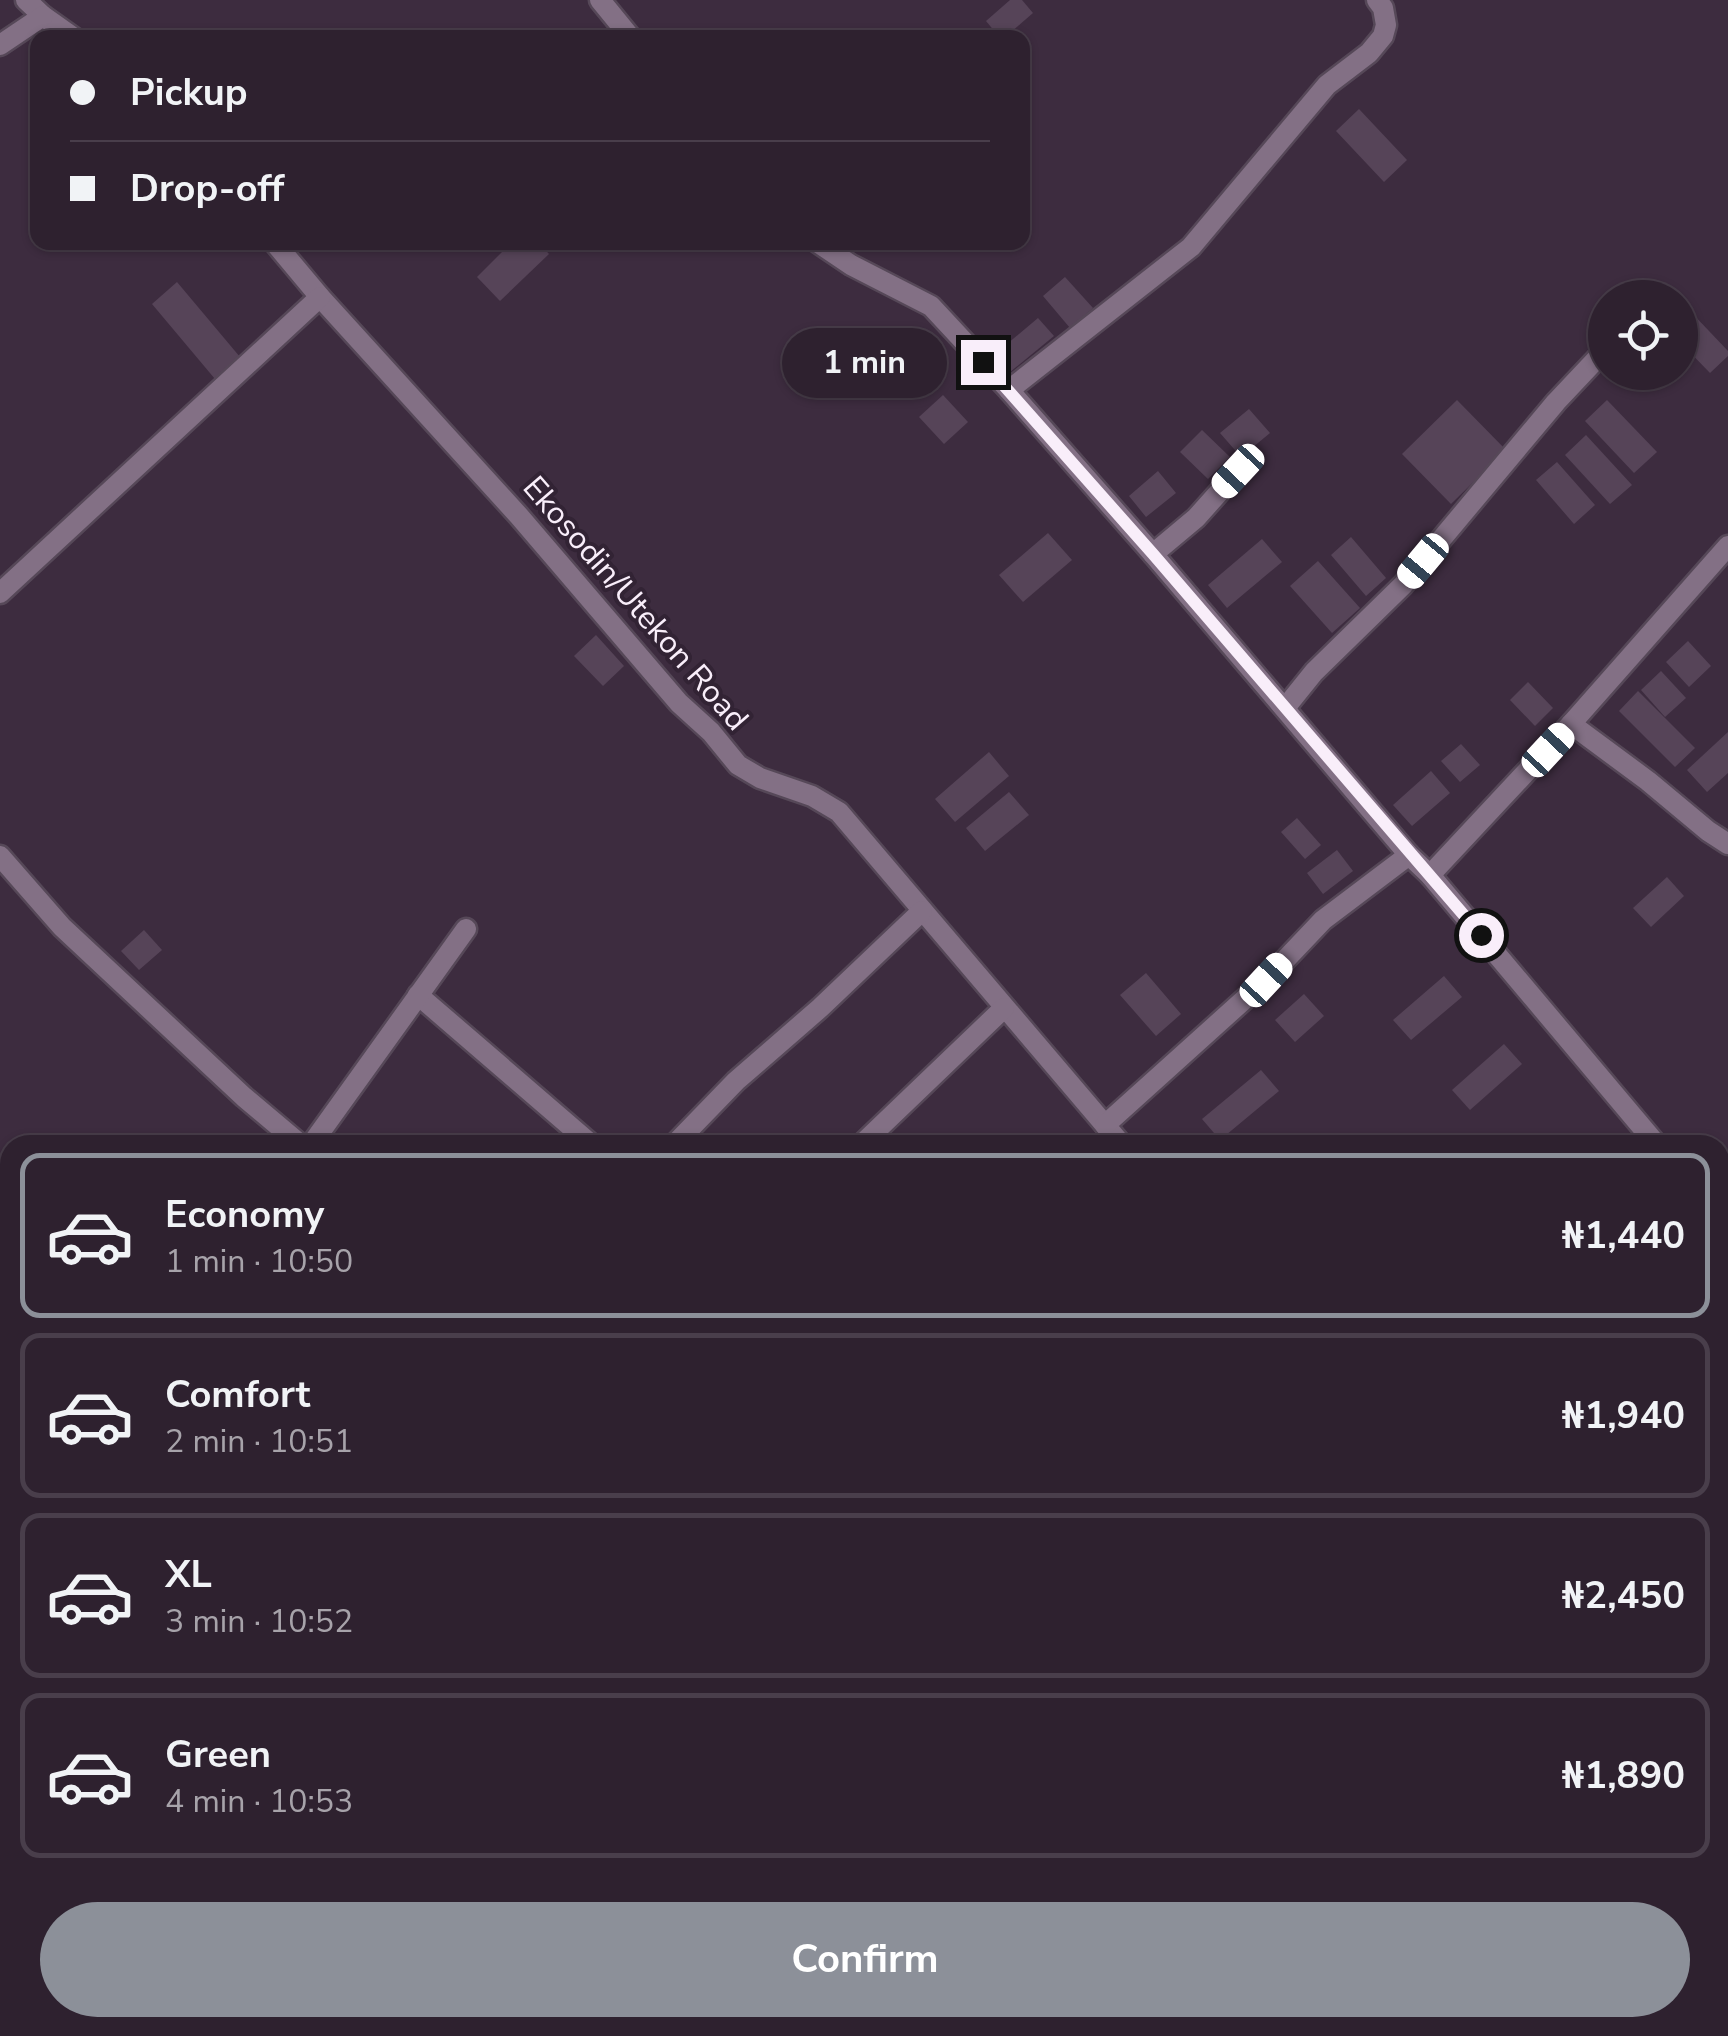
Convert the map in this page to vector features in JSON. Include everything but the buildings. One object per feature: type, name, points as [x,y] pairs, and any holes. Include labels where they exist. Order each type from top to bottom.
[{"type":"street","points":[[26,0],[63,30]]},
{"type":"street","points":[[600,0],[624,30]]},
{"type":"street","points":[[1009,390],[1190,247],[1326,85],[1369,53],[1383,36],[1386,25],[1377,0]]},
{"type":"street","points":[[0,44],[43,16]]},
{"type":"street","name":"Ekosodin/Utekon Road","points":[[281,250],[738,765],[760,778],[812,796],[839,812],[1114,1135]]},
{"type":"street","points":[[830,250],[931,306],[1009,390],[1430,875],[1650,1135]]},
{"type":"street","points":[[0,592],[320,297]]},
{"type":"street","points":[[1285,708],[1314,672],[1403,585],[1588,368]]},
{"type":"street","points":[[1153,554],[1196,518],[1238,471]]},
{"type":"street","points":[[1430,875],[1572,724],[1727,549]]},
{"type":"street","points":[[1572,724],[1728,844]]},
{"type":"street","points":[[1106,1125],[1266,980],[1323,920],[1409,854]]},
{"type":"street","points":[[4,868],[75,940],[289,1135]]},
{"type":"street","points":[[684,1135],[736,1080],[820,1008],[922,911]]},
{"type":"street","points":[[318,1135],[466,929]]},
{"type":"street","points":[[418,995],[580,1135]]},
{"type":"street","points":[[871,1135],[1004,1008]]},
{"type":"route","points":[[983,362],[1481,935]]}]
